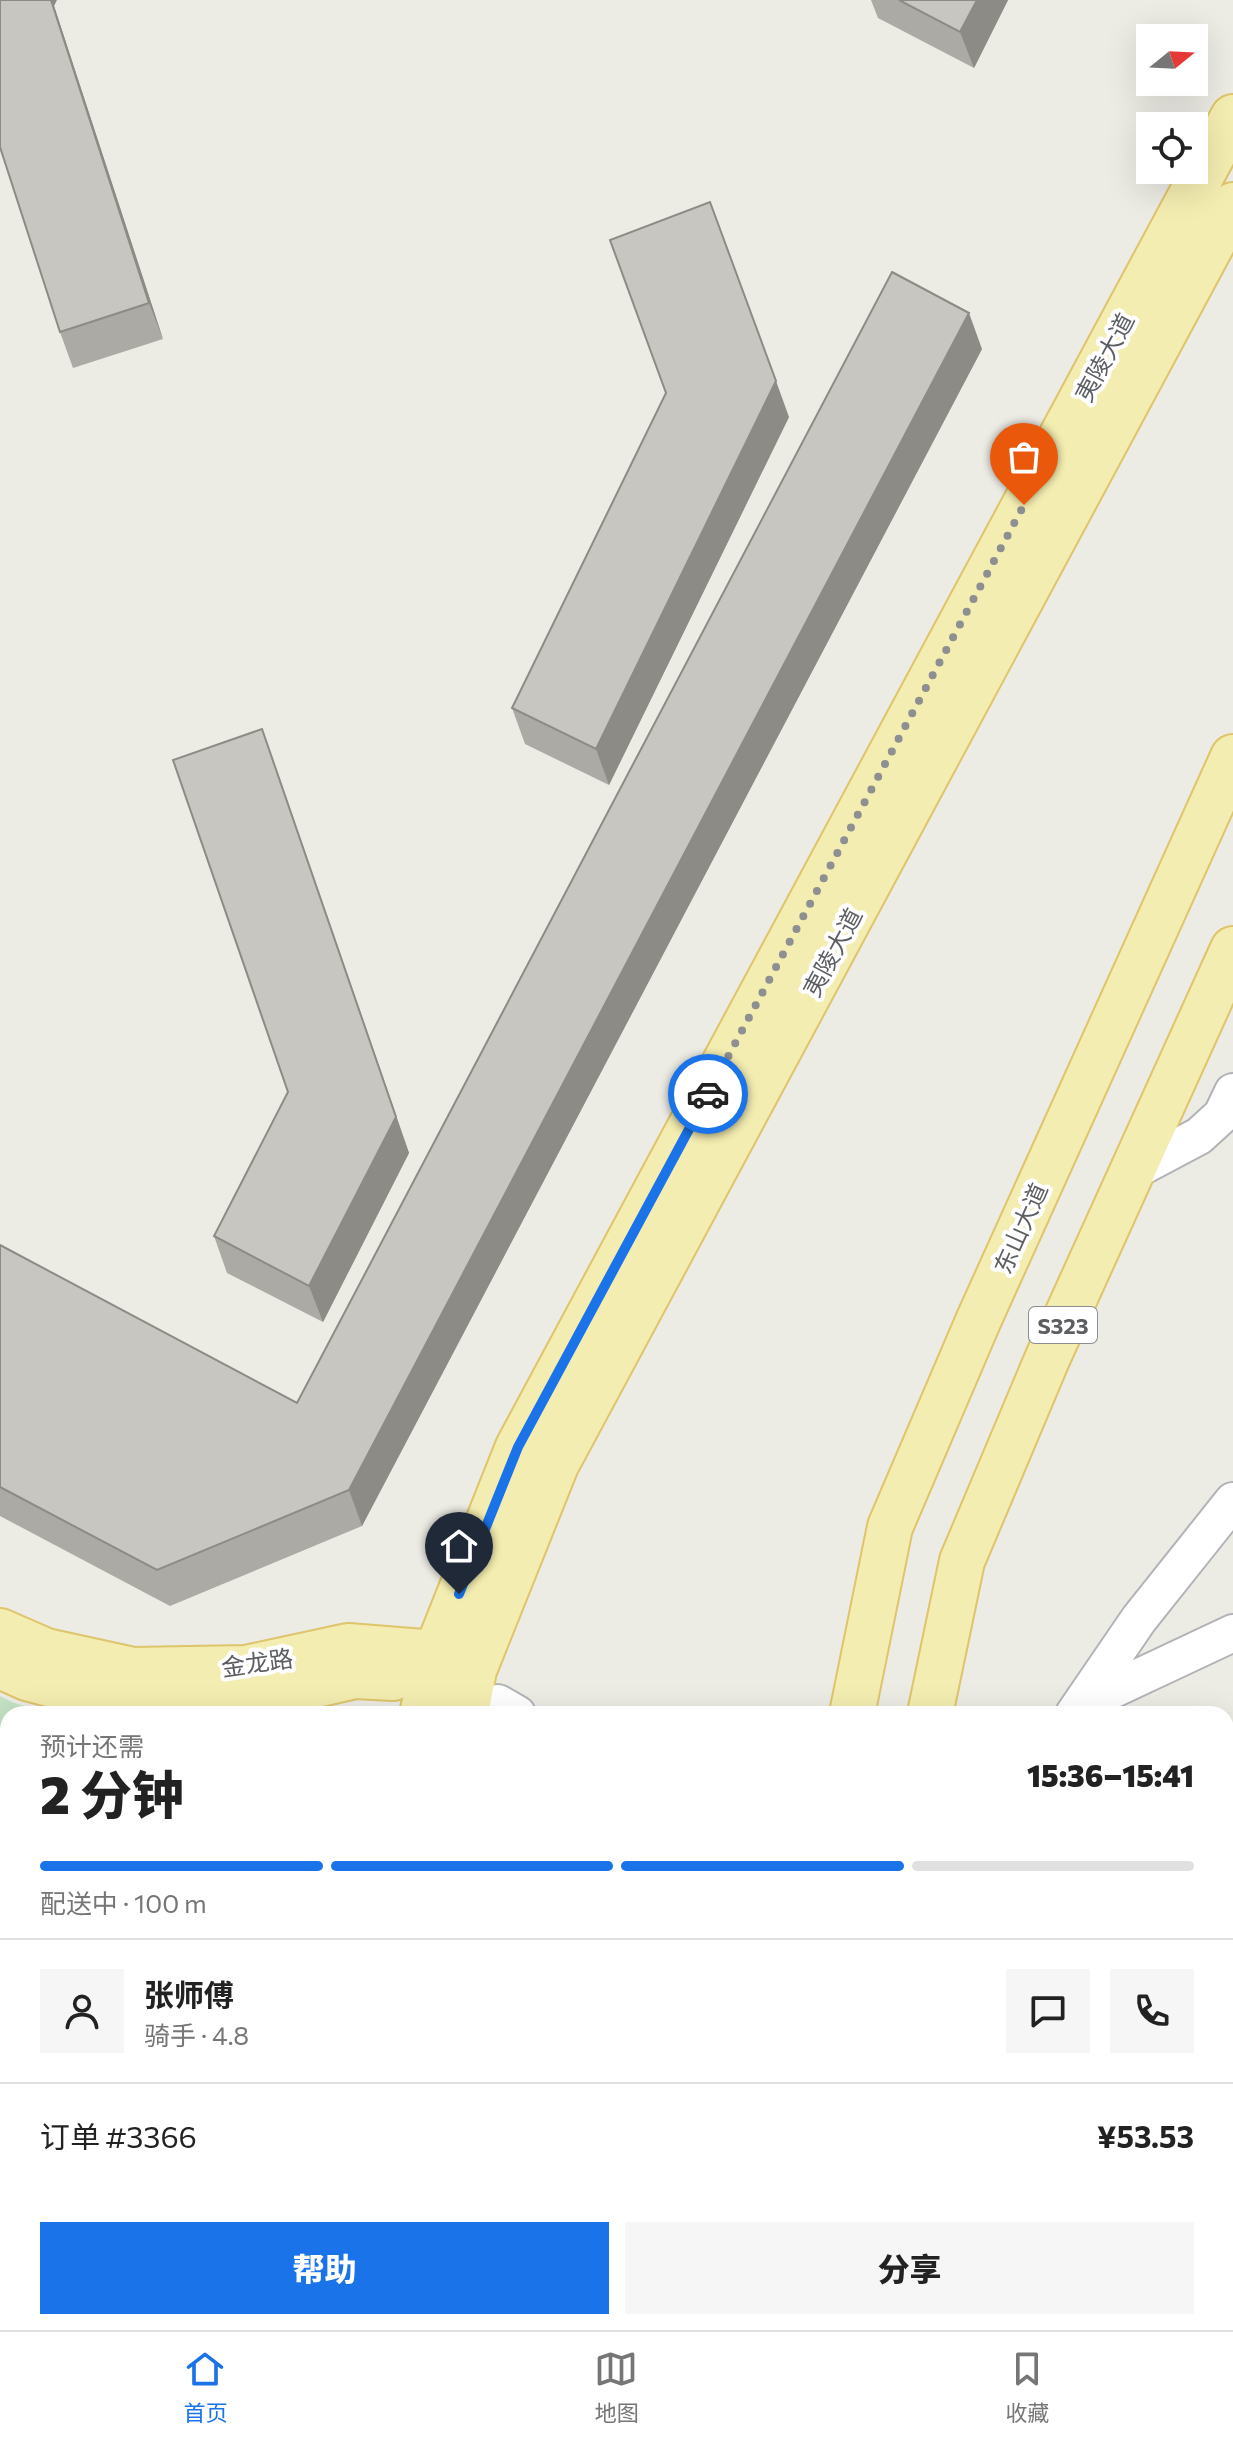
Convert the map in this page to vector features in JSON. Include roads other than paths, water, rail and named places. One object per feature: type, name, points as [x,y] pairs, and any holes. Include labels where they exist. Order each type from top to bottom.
[{"type":"main road","name":"夷陵大道","points":[[464,1693],[518,1447],[1233,117]]},
{"type":"main road","name":"夷陵大道","points":[[464,1693],[556,1465],[1233,205]]},
{"type":"main road","name":"东山大道","points":[[854,1706],[890,1527],[979,1319],[1233,757]]},
{"type":"main road","name":"S323","points":[[932,1706],[962,1561],[1048,1357],[1233,949]]},
{"type":"main road","name":"金龙路","points":[[0,1631],[46,1651],[133,1670],[246,1668],[348,1646],[464,1693]]},
{"type":"main road","name":"金龙路","points":[[0,1666],[27,1678],[128,1705],[245,1701],[355,1676],[464,1693]]},
{"type":"street","points":[[1133,1171],[1199,1136],[1222,1115],[1233,1092]]},
{"type":"street","points":[[1079,1706],[1139,1619],[1233,1501]]},
{"type":"street","points":[[1083,1706],[1233,1633]]}]
